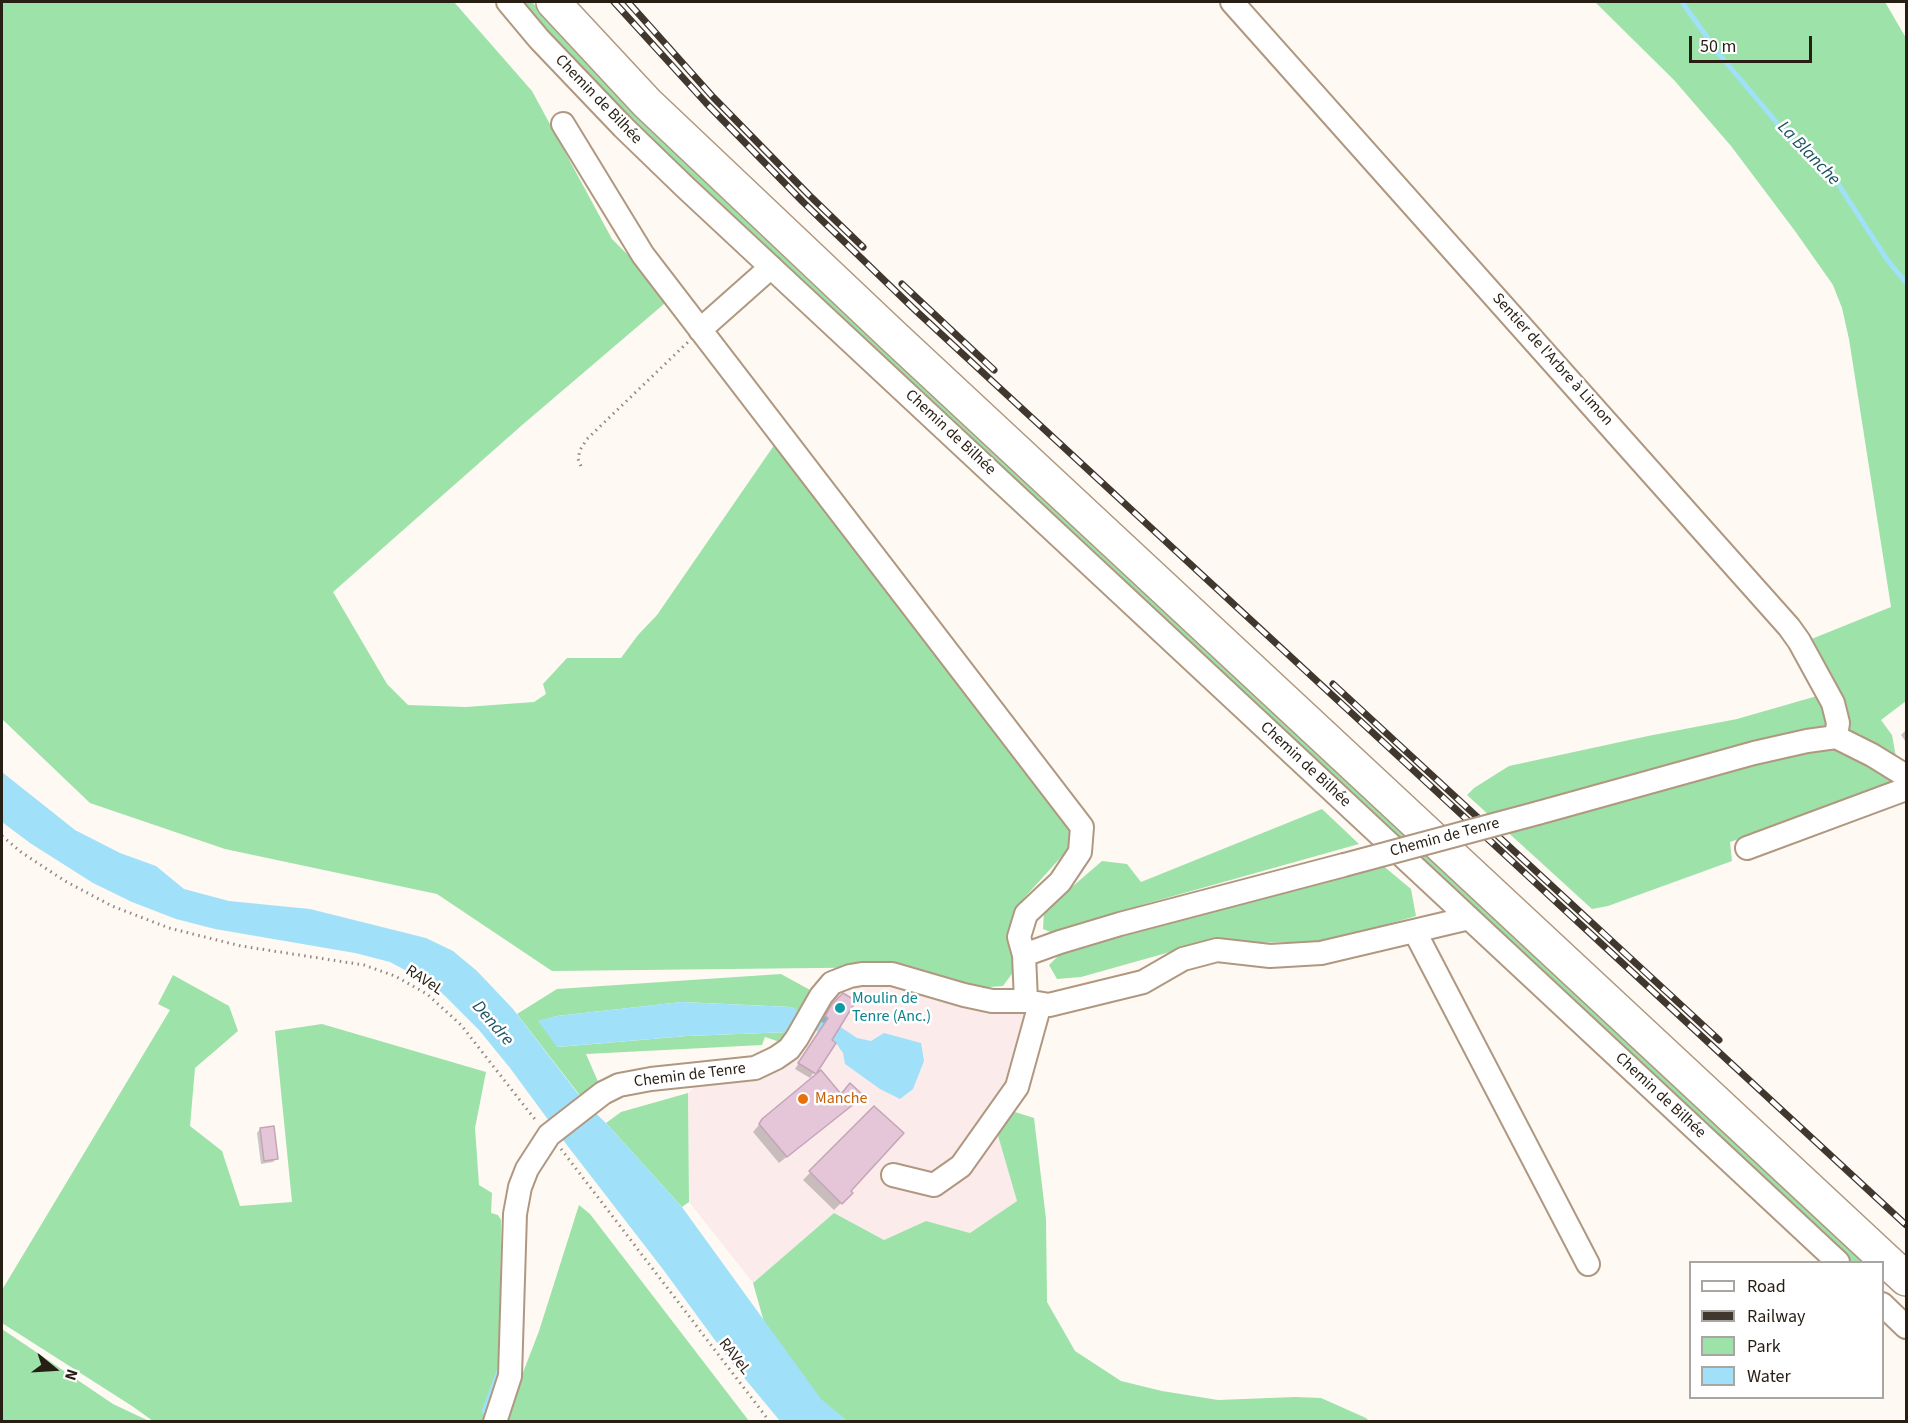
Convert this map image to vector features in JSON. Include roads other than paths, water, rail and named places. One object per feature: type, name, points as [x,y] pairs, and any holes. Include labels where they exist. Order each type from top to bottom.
[{"type":"highway","points":[[553,2],[647,103],[1906,1279]]},
{"type":"street","name":"Chemin de Bilhée","points":[[508,2],[539,39],[623,127],[1836,1261]]},
{"type":"street","name":"Sentier de l'Arbre à Limon","points":[[1232,2],[1789,627],[1833,703],[1838,723],[1836,737]]},
{"type":"street","points":[[563,124],[643,255],[1082,827],[1080,852],[1060,882],[1026,914],[1019,937],[1033,1003],[1017,1087],[961,1166],[934,1185],[893,1175]]},
{"type":"street","points":[[700,330],[771,267]]},
{"type":"street","points":[[1836,737],[1872,754],[1906,776]]},
{"type":"street","name":"Chemin de Tenre","points":[[1024,955],[1120,924],[1754,753],[1836,737]]},
{"type":"street","points":[[1747,848],[1906,789]]},
{"type":"street","name":"Chemin de Tenre","points":[[495,1422],[510,1376],[515,1214],[526,1169],[552,1132],[619,1085],[651,1079],[755,1068],[782,1055],[797,1038],[821,996],[832,983],[862,974],[891,974],[964,995],[1050,1005],[1143,982],[1183,959],[1217,950],[1270,956],[1321,953],[1469,918]]},
{"type":"street","points":[[1415,932],[1588,1264]]},
{"type":"street","points":[[1884,1306],[1906,1327]]},
{"type":"water","name":"Dendre","points":[[2,772],[75,830],[120,853],[156,866],[184,889],[229,901],[310,909],[426,938],[453,951],[477,971],[513,1009],[585,1103],[682,1207],[821,1399],[847,1421],[780,1421],[731,1362],[563,1140],[568,1135],[557,1122],[552,1125],[479,1030],[444,995],[390,962],[355,953],[215,929],[176,919],[132,902],[93,883],[30,843],[2,822]]},
{"type":"water","points":[[681,1002],[791,1007],[810,1016],[824,1016],[857,1038],[871,1041],[884,1033],[921,1043],[924,1061],[913,1089],[900,1099],[880,1089],[845,1064],[843,1053],[836,1043],[815,1030],[800,1034],[790,1032],[687,1036],[557,1047],[538,1021],[557,1016]]},
{"type":"waterway","name":"La Blanche","points":[[1682,2],[1719,54],[1793,142],[1831,173],[1886,258],[1906,283]]},
{"type":"waterway","points":[[484,1411],[500,1368]]},
{"type":"railway","points":[[614,2],[706,103],[803,202],[914,309],[1906,1225]]},
{"type":"railway","points":[[628,2],[713,97],[863,247]]},
{"type":"railway","points":[[902,284],[994,370]]},
{"type":"railway","points":[[1333,684],[1719,1040]]},
{"type":"place","name":"Moulin de Tenre (Anc.)","points":[[840,1008]]},
{"type":"place","name":"Manche","points":[[803,1099]]}]
